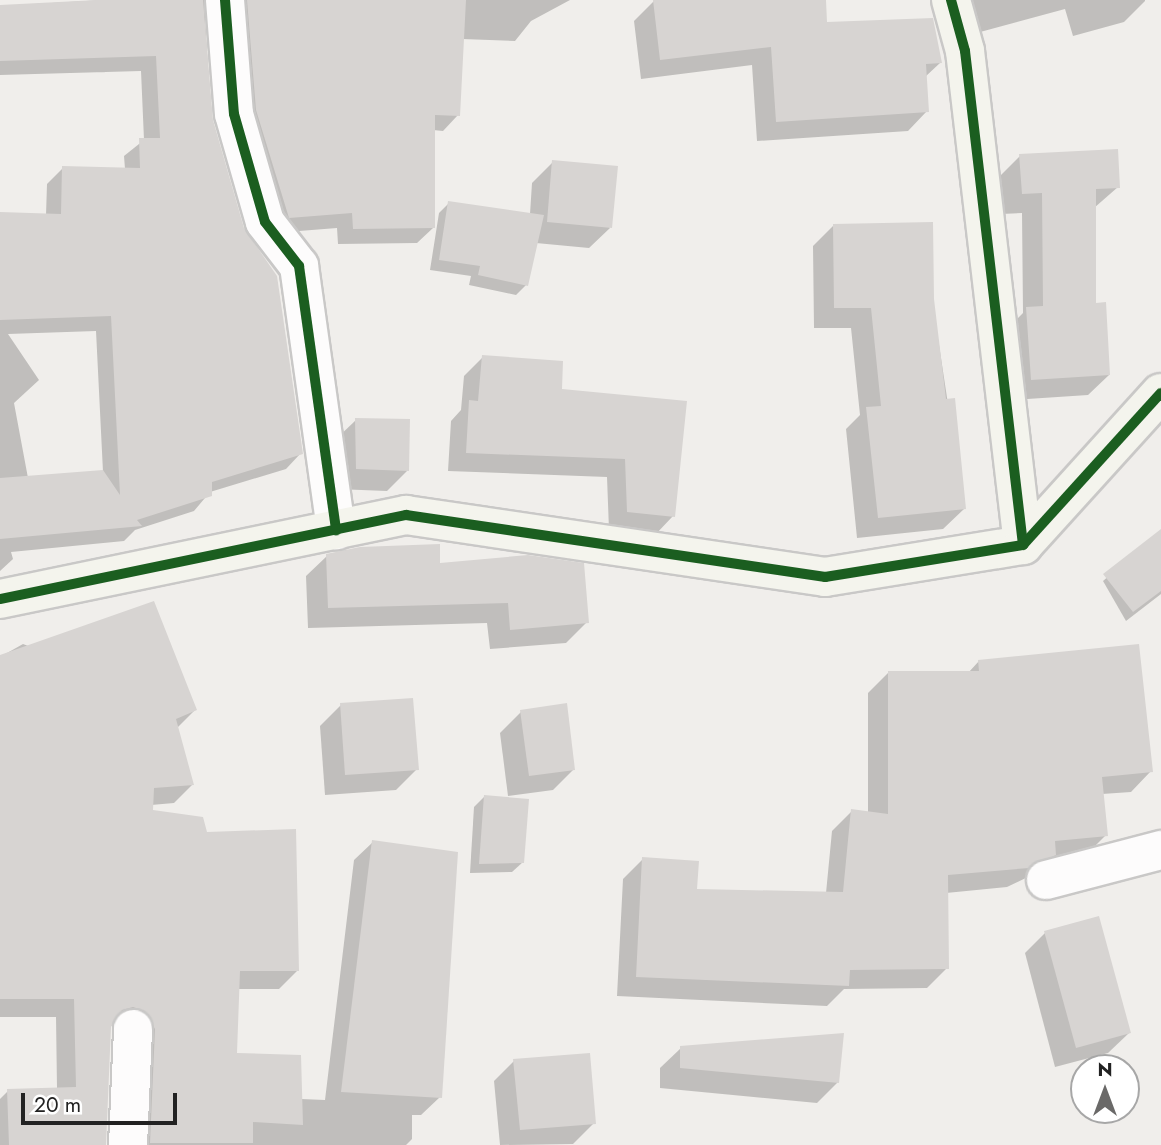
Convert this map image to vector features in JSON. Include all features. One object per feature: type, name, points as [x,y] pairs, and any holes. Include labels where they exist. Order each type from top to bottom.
[{"type":"street","points":[[225,0],[234,114],[265,222],[299,266],[336,530]]},
{"type":"street","points":[[951,0],[965,51],[1023,545]]},
{"type":"street","points":[[0,599],[406,515],[825,577],[1023,545],[1161,393]]},
{"type":"street","points":[[1046,880],[1161,850]]},
{"type":"street","points":[[128,1145],[133,1029]]},
{"type":"building","points":[[98,0],[203,0],[213,120],[244,228],[277,276],[303,454],[212,482],[212,496],[137,520],[142,526],[0,539],[0,478],[103,470],[120,495],[111,316],[0,320],[0,212],[61,214],[62,166],[140,168],[139,138],[160,138],[156,56],[0,61],[0,5]]},
{"type":"building","points":[[247,0],[466,0],[460,116],[435,115],[435,228],[353,229],[352,213],[289,218],[256,110]]},
{"type":"building","points":[[653,0],[826,0],[827,22],[933,18],[942,63],[926,64],[929,112],[776,122],[771,47],[660,60]]},
{"type":"building","points":[[1118,149],[1120,188],[1096,189],[1096,303],[1106,302],[1110,375],[1031,380],[1026,307],[1043,306],[1042,193],[1022,194],[1019,154]]},
{"type":"building","points":[[552,160],[618,166],[612,228],[547,222]]},
{"type":"building","points":[[448,201],[544,215],[528,286],[478,275],[480,266],[439,260]]},
{"type":"building","points":[[933,222],[934,299],[946,399],[955,398],[966,509],[878,518],[866,407],[881,406],[871,308],[834,308],[833,224]]},
{"type":"building","points":[[482,355],[563,361],[562,389],[687,401],[675,517],[627,512],[625,459],[466,453],[469,400],[478,401]]},
{"type":"building","points":[[355,418],[410,419],[409,471],[356,469]]},
{"type":"building","points":[[1161,529],[1161,591],[1133,612],[1103,574]]},
{"type":"building","points":[[440,544],[440,563],[528,555],[584,563],[589,623],[510,630],[508,603],[328,608],[326,554],[360,547]]},
{"type":"building","points":[[154,601],[197,710],[176,719],[194,785],[154,788],[153,810],[203,817],[207,832],[296,829],[299,971],[240,971],[237,1053],[301,1055],[303,1125],[253,1122],[253,1143],[150,1143],[155,1029],[145,1011],[133,1007],[122,1010],[111,1027],[106,1145],[9,1145],[7,1089],[76,1087],[74,999],[0,999],[0,655]]},
{"type":"building","points":[[1139,644],[1153,772],[1102,777],[1108,836],[1055,841],[1056,855],[1029,868],[948,875],[949,969],[850,970],[849,986],[636,977],[642,857],[699,861],[697,889],[843,892],[851,809],[888,814],[888,671],[979,671],[978,660]]},
{"type":"building","points":[[413,698],[419,770],[345,775],[340,703]]},
{"type":"building","points":[[567,703],[575,770],[529,776],[520,710]]},
{"type":"building","points":[[484,795],[529,799],[524,863],[479,864]]},
{"type":"building","points":[[372,840],[458,852],[442,1098],[341,1092]]},
{"type":"building","points":[[1099,916],[1131,1033],[1076,1048],[1044,931]]},
{"type":"building","points":[[844,1033],[839,1083],[680,1068],[680,1046]]},
{"type":"building","points":[[590,1053],[596,1124],[520,1130],[513,1059]]},
{"type":"cycle path","points":[[225,0],[234,114],[265,222],[299,266],[336,530]]},
{"type":"cycle path","points":[[951,0],[965,51],[1023,545]]},
{"type":"cycle path","points":[[0,599],[406,515],[825,577],[1023,545],[1161,393]]}]
